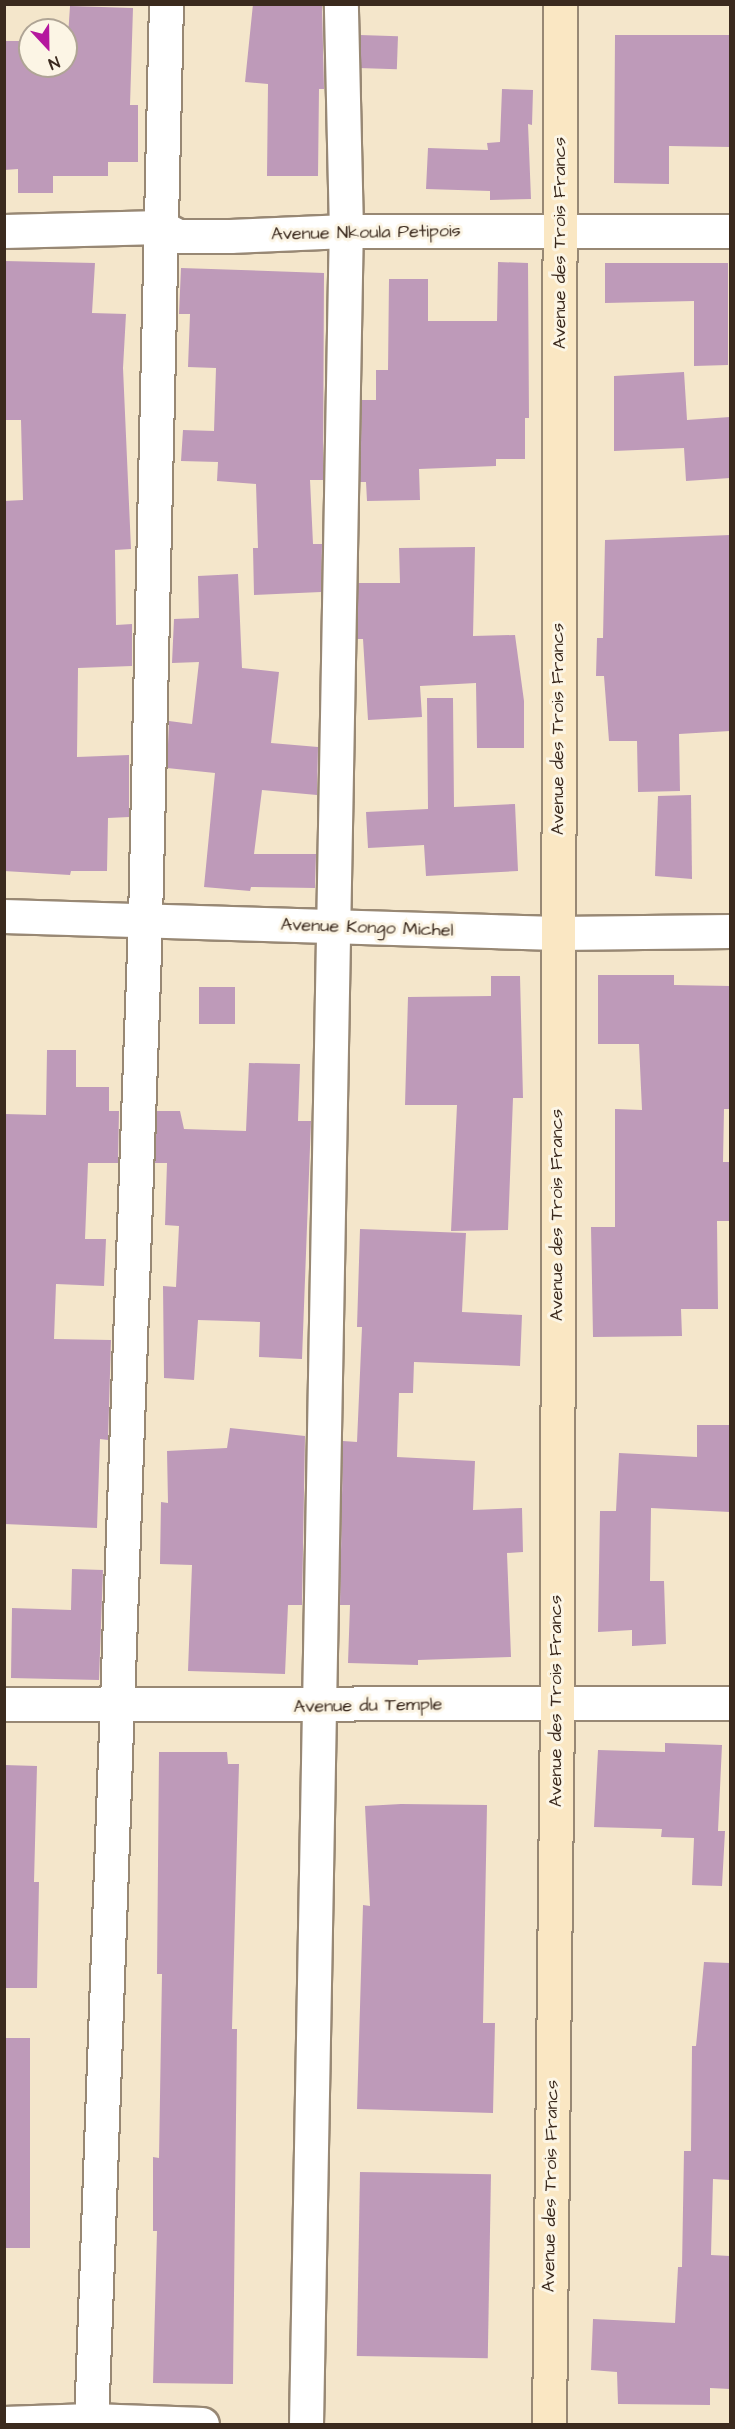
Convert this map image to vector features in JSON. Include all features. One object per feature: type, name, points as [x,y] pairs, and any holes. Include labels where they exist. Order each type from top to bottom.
[{"type":"street","points":[[91,2422],[119,1706],[145,920],[166,4]]},
{"type":"street","points":[[306,2424],[317,1707],[346,231],[341,4]]},
{"type":"street","name":"Avenue des Trois Francs","points":[[549,2424],[557,1703],[560,4]]},
{"type":"street","name":"Avenue Nkoula Petipois","points":[[4,231],[161,227],[178,236],[346,231],[730,231]]},
{"type":"street","name":"Avenue Kongo Michel","points":[[4,916],[332,928],[557,933],[730,931]]},
{"type":"street","name":"Avenue du Temple","points":[[4,1704],[317,1707],[730,1703]]},
{"type":"street","points":[[4,2423],[202,2424]]},
{"type":"building","points":[[253,4],[322,4],[324,89],[319,89],[318,176],[267,176],[268,84],[245,82]]},
{"type":"building","points":[[70,6],[133,8],[130,105],[138,105],[138,162],[108,162],[108,176],[53,176],[53,193],[18,193],[18,169],[4,170],[4,41],[18,41],[18,78],[78,78],[78,18],[69,18]]},
{"type":"building","points":[[360,35],[398,36],[397,69],[359,68]]},
{"type":"building","points":[[615,35],[730,35],[730,147],[669,146],[669,184],[614,183]]},
{"type":"building","points":[[502,89],[533,90],[532,125],[528,124],[531,199],[490,200],[490,191],[426,189],[428,148],[488,150],[487,143],[500,142]]},
{"type":"building","points":[[4,261],[95,263],[92,313],[126,314],[123,368],[131,549],[115,550],[116,625],[132,624],[132,666],[78,668],[77,757],[129,755],[129,817],[108,818],[107,871],[71,871],[70,875],[4,871],[4,501],[23,500],[21,420],[4,420]]},
{"type":"building","points":[[498,262],[528,263],[529,418],[525,418],[525,459],[496,459],[496,466],[419,469],[420,500],[367,501],[366,482],[360,482],[362,400],[376,400],[376,370],[388,370],[389,279],[428,279],[428,321],[497,321]]},
{"type":"building","points":[[605,263],[728,263],[728,365],[694,366],[694,301],[605,303]]},
{"type":"building","points":[[181,268],[324,273],[323,480],[310,480],[313,544],[322,544],[321,592],[254,595],[253,548],[258,548],[256,484],[217,481],[218,462],[181,461],[183,430],[214,431],[216,368],[188,367],[190,314],[179,314]]},
{"type":"building","points":[[684,372],[687,420],[730,417],[730,478],[686,481],[684,448],[614,451],[614,376]]},
{"type":"building","points":[[730,535],[730,731],[679,734],[680,791],[638,792],[637,741],[609,741],[604,676],[596,676],[597,638],[603,638],[605,540]]},
{"type":"building","points":[[475,547],[473,636],[515,635],[524,701],[524,748],[477,748],[476,683],[420,686],[422,717],[368,720],[363,639],[357,639],[358,583],[400,583],[399,548]]},
{"type":"building","points":[[238,574],[242,668],[279,672],[271,743],[318,747],[317,795],[262,790],[254,854],[316,854],[315,888],[251,887],[250,891],[204,887],[215,773],[167,768],[169,721],[192,724],[199,662],[172,663],[174,619],[199,618],[198,576]]},
{"type":"building","points":[[427,698],[453,698],[454,807],[515,804],[518,871],[426,876],[424,845],[368,848],[366,812],[428,809]]},
{"type":"building","points":[[691,795],[692,879],[655,876],[658,796]]},
{"type":"building","points":[[598,975],[674,975],[674,985],[730,986],[730,1109],[724,1109],[723,1162],[730,1162],[730,1221],[717,1221],[718,1309],[681,1309],[682,1336],[593,1337],[591,1227],[615,1227],[615,1109],[642,1110],[639,1044],[598,1044]]},
{"type":"building","points":[[491,976],[520,976],[523,1098],[513,1098],[508,1230],[451,1231],[457,1105],[405,1105],[408,997],[491,996]]},
{"type":"building","points":[[199,987],[235,987],[235,1024],[199,1024]]},
{"type":"building","points":[[47,1050],[76,1050],[76,1087],[109,1087],[109,1111],[119,1111],[118,1163],[88,1163],[85,1239],[106,1239],[104,1286],[56,1284],[54,1339],[111,1340],[108,1440],[100,1439],[97,1528],[4,1524],[4,1114],[46,1115]]},
{"type":"building","points":[[249,1063],[300,1064],[298,1121],[311,1121],[302,1359],[259,1357],[260,1322],[198,1320],[194,1380],[164,1378],[163,1286],[176,1287],[179,1226],[165,1225],[167,1163],[155,1163],[157,1111],[180,1111],[184,1129],[246,1131]]},
{"type":"building","points":[[360,1229],[466,1233],[462,1312],[522,1315],[520,1366],[414,1362],[413,1393],[399,1393],[397,1457],[475,1461],[473,1510],[522,1508],[523,1552],[507,1553],[511,1657],[418,1660],[418,1665],[348,1663],[350,1605],[340,1605],[343,1441],[357,1442],[362,1327],[357,1327]]},
{"type":"building","points":[[697,1425],[730,1425],[730,1512],[651,1508],[650,1581],[664,1581],[666,1644],[632,1646],[632,1630],[598,1632],[600,1511],[616,1511],[619,1453],[697,1457]]},
{"type":"building","points":[[230,1428],[305,1436],[302,1605],[288,1605],[285,1674],[188,1671],[192,1565],[160,1564],[161,1502],[168,1503],[167,1451],[227,1448]]},
{"type":"building","points":[[72,1569],[103,1570],[99,1680],[11,1678],[12,1608],[71,1610]]},
{"type":"building","points":[[665,1743],[722,1745],[718,1831],[725,1831],[722,1886],[692,1885],[694,1838],[661,1837],[662,1829],[594,1827],[598,1750],[665,1752]]},
{"type":"building","points":[[159,1752],[227,1752],[228,1764],[239,1764],[232,2029],[237,2029],[233,2384],[153,2383],[157,2231],[153,2231],[153,2157],[159,2158],[162,1974],[157,1974]]},
{"type":"building","points":[[4,1765],[37,1766],[34,1882],[39,1882],[37,1988],[4,1988]]},
{"type":"building","points":[[487,1805],[483,2023],[495,2023],[493,2113],[357,2109],[363,1905],[370,1906],[365,1806]]},
{"type":"building","points":[[704,1962],[730,1963],[730,2180],[713,2179],[711,2255],[730,2256],[730,2389],[710,2388],[710,2405],[618,2404],[617,2372],[591,2370],[593,2319],[675,2323],[678,2267],[682,2267],[684,2151],[691,2151],[692,2046],[696,2046]]},
{"type":"building","points":[[4,2038],[30,2038],[30,2248],[4,2248]]},
{"type":"building","points":[[360,2172],[491,2174],[488,2358],[357,2356]]}]
